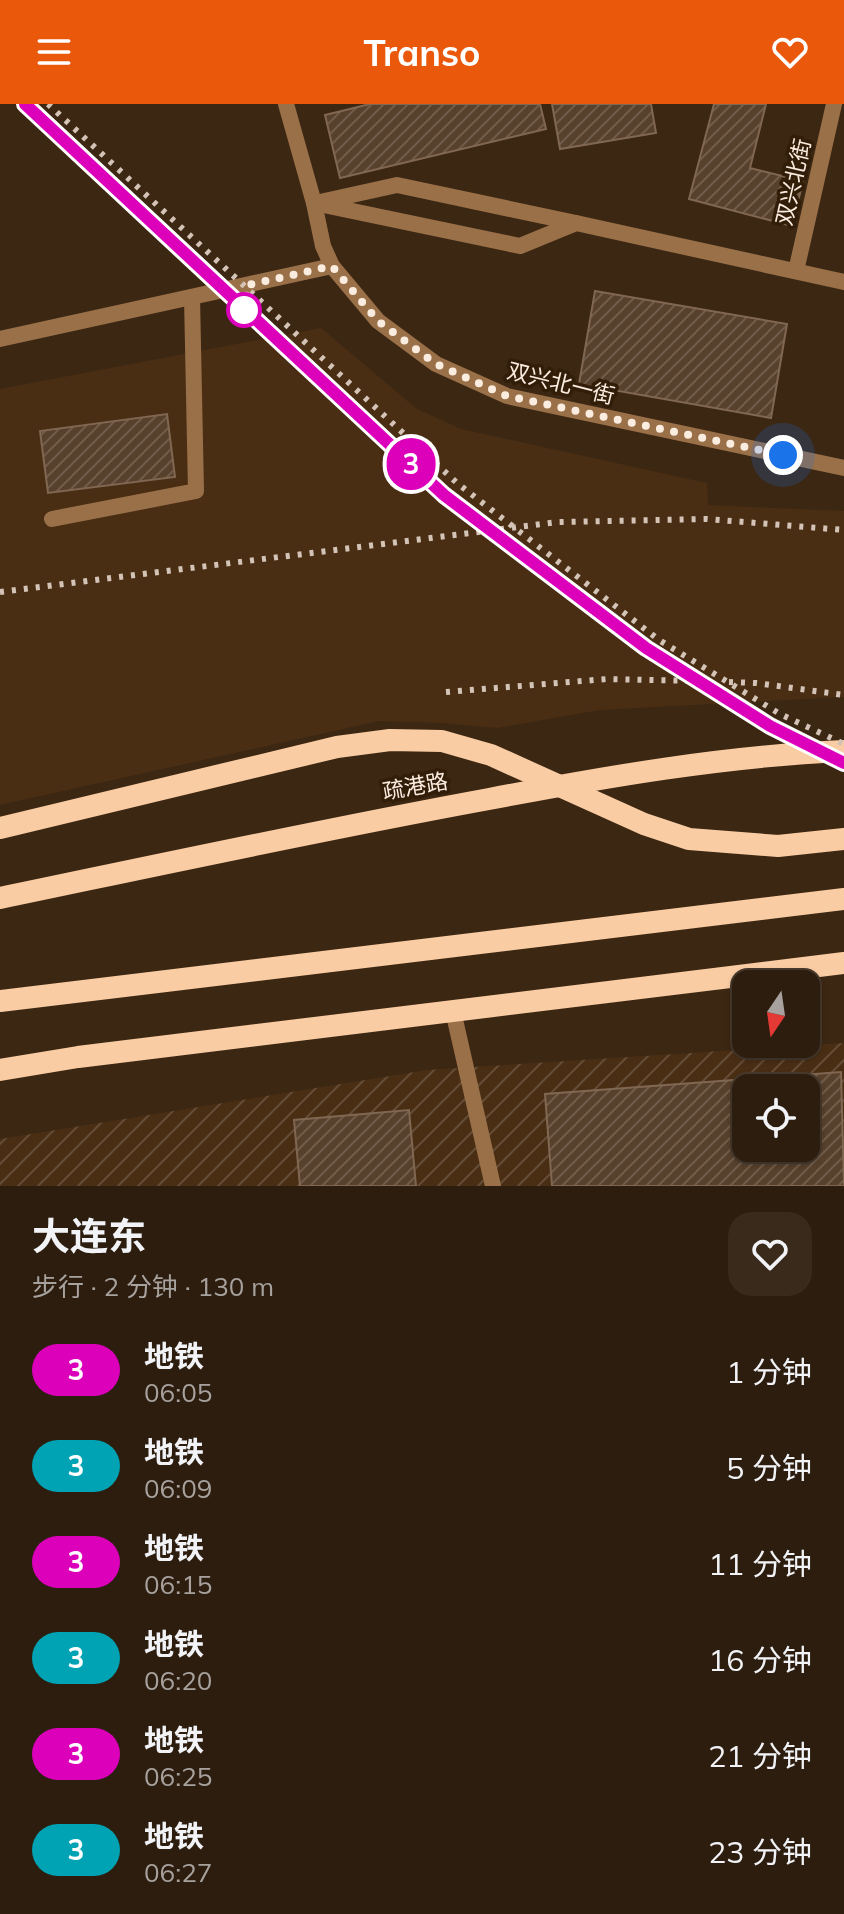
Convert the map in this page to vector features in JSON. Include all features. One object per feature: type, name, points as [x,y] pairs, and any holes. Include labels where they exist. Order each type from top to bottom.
[{"type":"highway","points":[[0,828],[337,747],[390,740],[442,741],[491,755],[644,824],[689,839],[778,846],[844,839]]},
{"type":"highway","name":"疏港路","points":[[0,898],[357,823],[599,778],[806,752],[844,751]]},
{"type":"highway","points":[[0,1001],[844,899]]},
{"type":"highway","points":[[0,1070],[78,1057],[844,963]]},
{"type":"street","name":"双兴北一街","points":[[286,104],[323,246],[332,266],[378,321],[436,364],[507,396],[844,468]]},
{"type":"street","name":"双兴北街","points":[[796,271],[834,104]]},
{"type":"street","points":[[314,203],[397,185],[844,282]]},
{"type":"street","points":[[314,203],[520,246],[576,223]]},
{"type":"street","points":[[0,339],[332,266]]},
{"type":"street","points":[[52,519],[196,491],[192,297]]},
{"type":"street","points":[[453,1011],[493,1186]]},
{"type":"shaded area","points":[[321,328],[417,409],[461,429],[707,483],[708,505],[844,511],[844,697],[600,710],[497,728],[379,721],[0,805],[0,389]]},
{"type":"shaded area","points":[[844,1043],[844,1186],[0,1186],[0,1139],[427,1070],[732,1050],[732,1058],[820,1058],[820,1045]]},
{"type":"building","points":[[370,104],[540,104],[546,129],[340,178],[325,115]]},
{"type":"building","points":[[552,104],[651,104],[656,133],[560,149]]},
{"type":"building","points":[[714,104],[766,104],[750,168],[803,181],[792,226],[689,199]]},
{"type":"building","points":[[595,291],[787,324],[771,418],[579,384]]},
{"type":"building","points":[[167,414],[175,477],[48,493],[40,431]]},
{"type":"building","points":[[841,1072],[844,1186],[552,1186],[545,1094],[732,1080],[732,1162],[820,1162],[820,1074],[814,1074]]},
{"type":"building","points":[[409,1110],[416,1186],[300,1186],[294,1120]]},
{"type":"railway","points":[[25,104],[444,495],[646,648],[770,726],[844,763]]},
{"type":"railway","points":[[48,104],[457,483],[659,640],[780,714],[844,744]]},
{"type":"railway","points":[[0,592],[558,522],[707,519],[844,530]]},
{"type":"railway","points":[[446,692],[607,679],[697,681]]},
{"type":"railway","points":[[729,682],[844,695]]},
{"type":"metro line","name":"3","points":[[25,104],[444,495],[646,648],[770,726],[844,763]]},
{"type":"route","points":[[244,310],[248,285],[332,266],[378,321],[436,364],[507,396],[783,455]]}]
